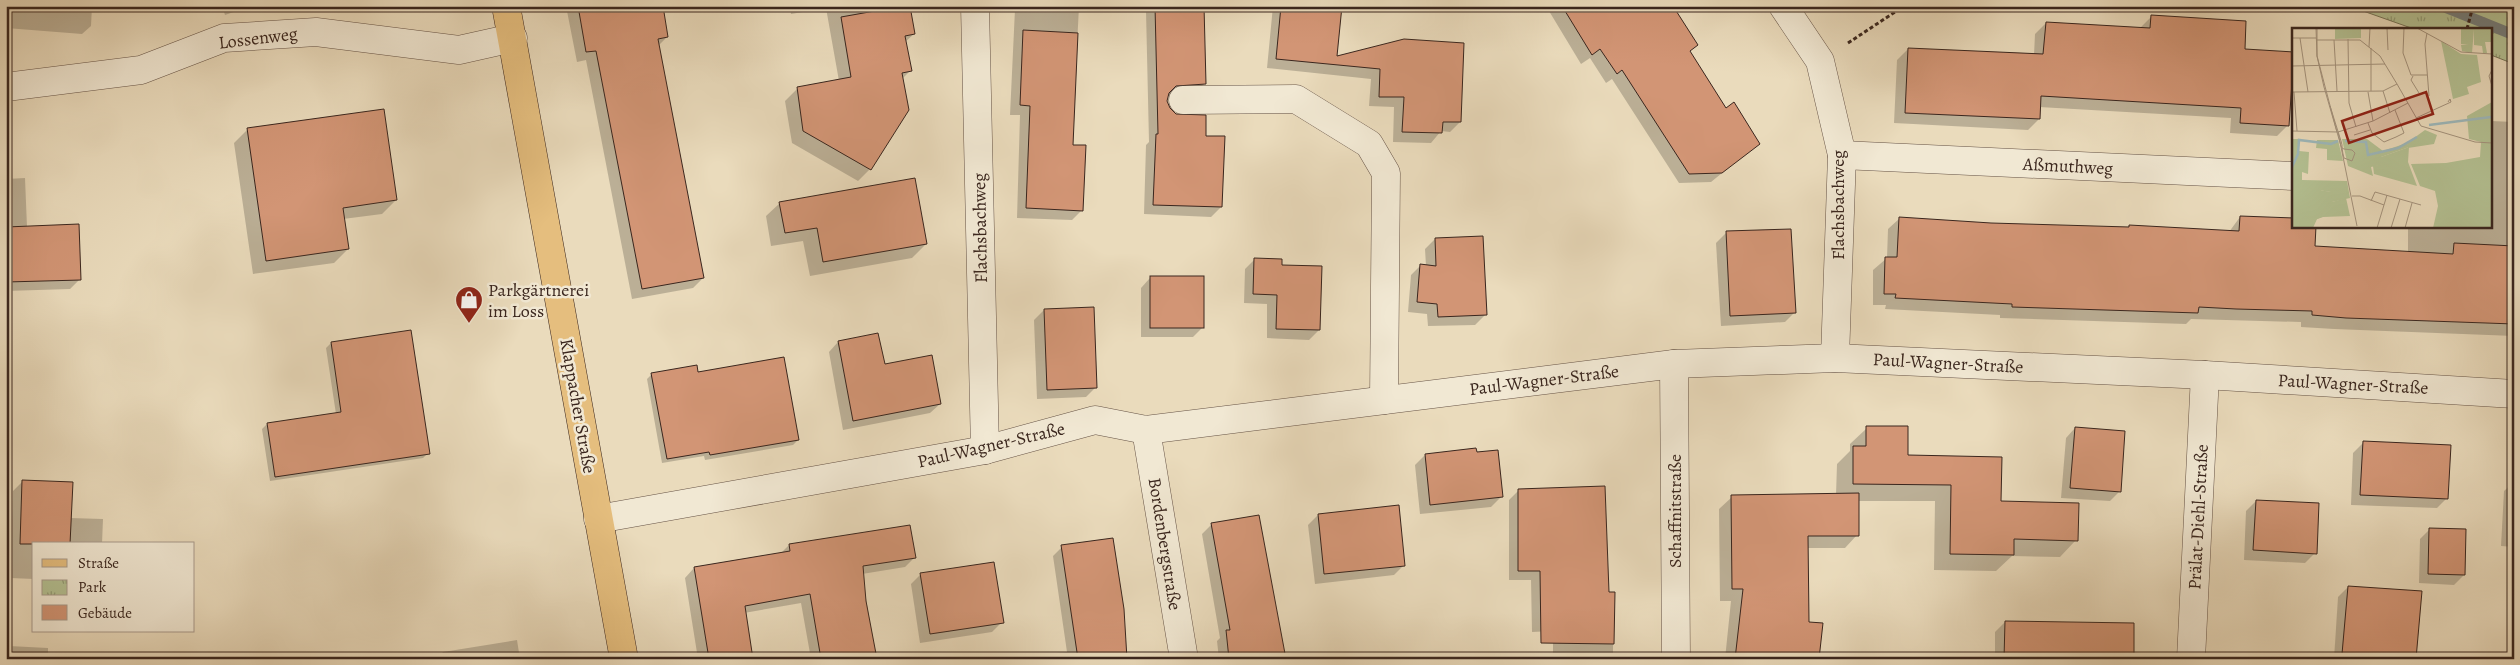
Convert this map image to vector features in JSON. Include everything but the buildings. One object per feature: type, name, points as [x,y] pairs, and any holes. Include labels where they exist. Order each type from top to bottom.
[{"type":"main road","name":"Klappacher Straße","points":[[506,6],[624,659]]},
{"type":"street","name":"Flachsbachweg","points":[[976,6],[985,450]]},
{"type":"street","name":"Flachsbachweg","points":[[1783,6],[1820,61],[1842,156],[1835,358]]},
{"type":"street","name":"Lossenweg","points":[[6,87],[140,70],[224,38],[316,32],[459,50],[513,38]]},
{"type":"street","points":[[1183,100],[1296,99],[1369,144],[1386,173],[1384,400]]},
{"type":"street","name":"Aßmuthweg","points":[[1842,156],[2292,176]]},
{"type":"street","name":"Paul-Wagner-Straße","points":[[598,519],[985,450],[1095,420],[1146,430],[1674,364],[1835,358],[2204,375],[2514,394]]},
{"type":"street","name":"Schaffnitstraße","points":[[1674,364],[1676,659]]},
{"type":"street","name":"Prälat-Diehl-Straße","points":[[2191,659],[2204,375]]},
{"type":"street","name":"Bordenbergstraße","points":[[1146,430],[1184,659]]},
{"type":"path","points":[[1820,61],[1904,6]]},
{"type":"path","points":[[2467,28],[2473,6]]},
{"type":"green space","points":[[2349,6],[2514,6],[2514,64],[2492,55],[2492,28],[2411,28]]},
{"type":"waterway","points":[[2442,6],[2514,35]]},
{"type":"place","name":"Parkgärtnerei im Loss","points":[[469,324]]}]
